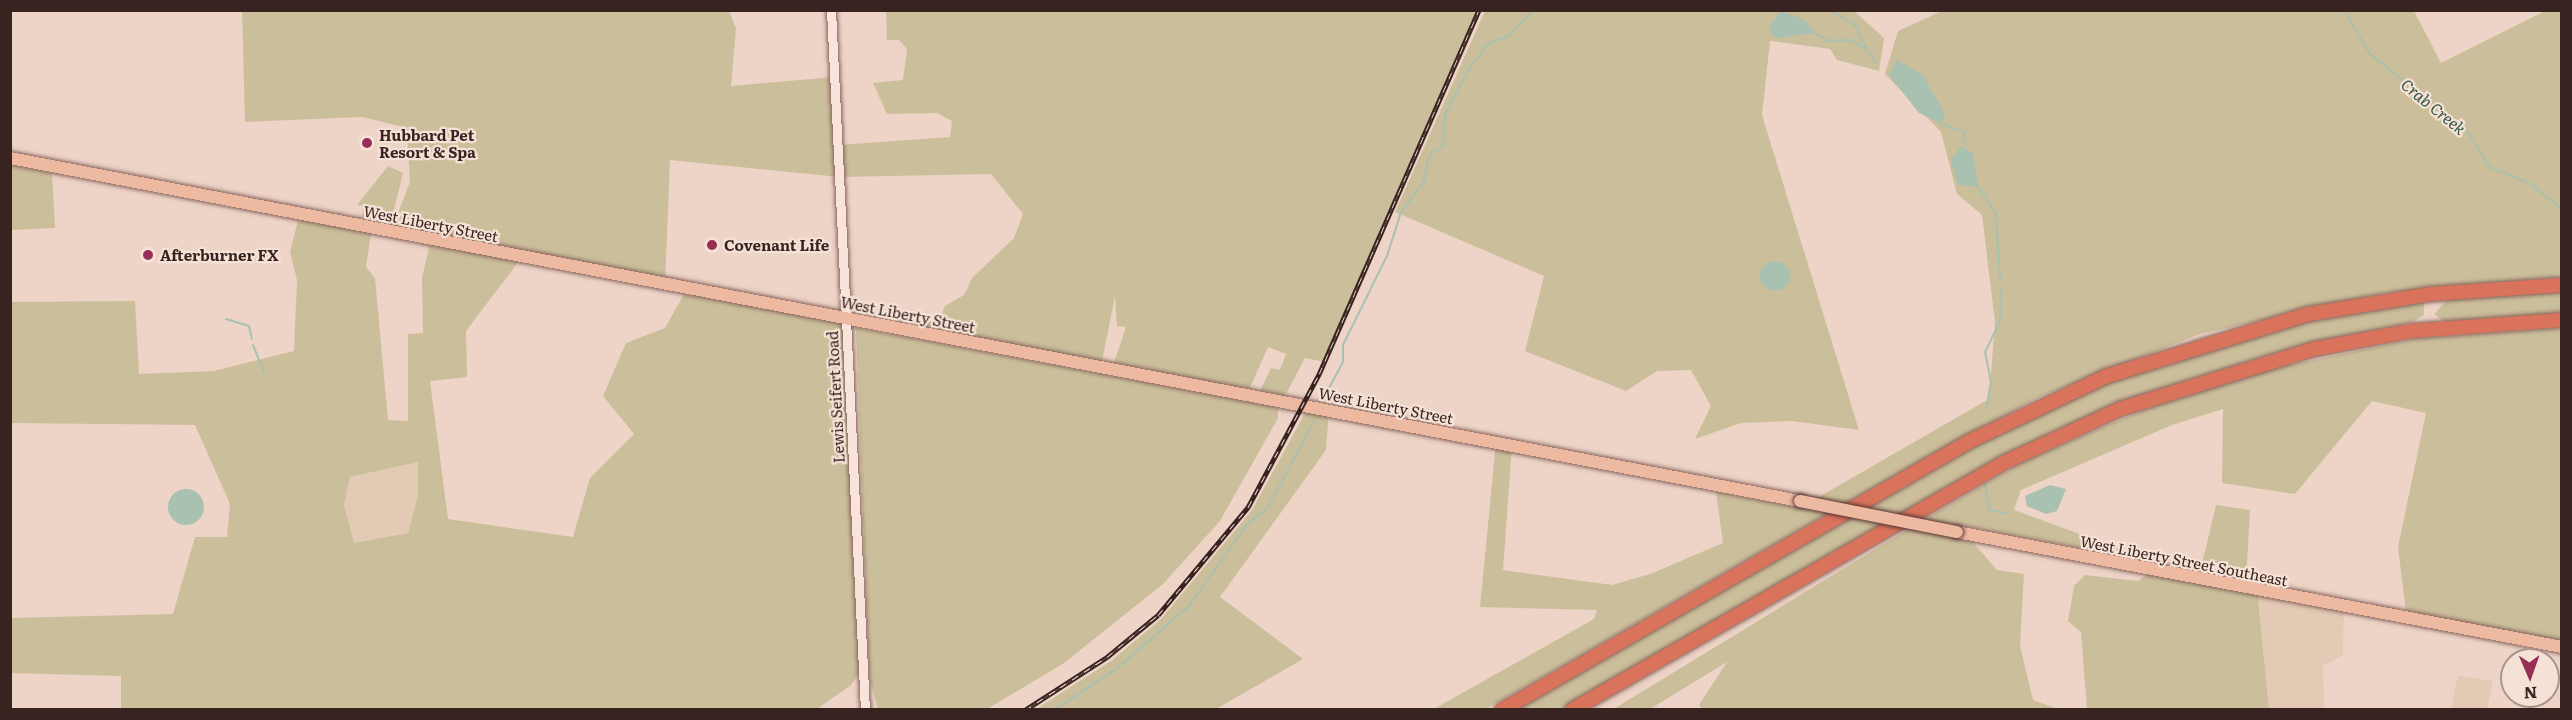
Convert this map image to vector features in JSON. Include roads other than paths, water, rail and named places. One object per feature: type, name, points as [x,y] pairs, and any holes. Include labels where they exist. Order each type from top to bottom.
[{"type":"highway","points":[[1502,710],[1968,442],[2107,376],[2222,336],[2319,312],[2431,294],[2562,285]]},
{"type":"highway","points":[[1572,710],[2001,464],[2120,409],[2314,349],[2418,330],[2562,320]]},
{"type":"main road","name":"West Liberty Street","points":[[10,158],[1800,501]]},
{"type":"main road","name":"West Liberty Street Southeast","points":[[1800,501],[2562,647]]},
{"type":"street","name":"Lewis Seifert Road","points":[[831,10],[865,710]]},
{"type":"waterway","points":[[1323,399],[1343,362],[1343,345],[1387,256],[1401,212],[1424,181],[1429,156],[1443,146],[1445,115],[1467,72],[1489,43],[1509,36],[1534,10]]},
{"type":"waterway","points":[[1829,10],[1855,25],[1867,49]]},
{"type":"waterway","name":"Crab Creek","points":[[2344,10],[2370,54],[2469,134],[2490,167],[2531,184],[2562,209]]},
{"type":"waterway","points":[[1815,33],[1829,41],[1850,40],[1867,49],[1876,63]]},
{"type":"waterway","points":[[1942,124],[1964,132],[1965,146]]},
{"type":"waterway","points":[[1978,187],[1996,214],[2000,279]]},
{"type":"waterway","points":[[1986,410],[1991,382],[1985,352],[2000,321],[2001,287]]},
{"type":"waterway","points":[[226,319],[249,326],[252,339]]},
{"type":"waterway","points":[[253,345],[264,372]]},
{"type":"waterway","points":[[1054,710],[1115,670],[1189,606],[1246,526],[1269,506],[1315,419]]},
{"type":"waterway","points":[[1985,484],[1989,510],[2009,514]]},
{"type":"railway","points":[[1025,710],[1107,657],[1158,615],[1248,507],[1319,374],[1479,10]]},
{"type":"place","name":"Hubbard Pet Resort & Spa","points":[[367,143]]},
{"type":"place","name":"Covenant Life","points":[[712,245]]},
{"type":"place","name":"Afterburner FX","points":[[148,255]]}]
